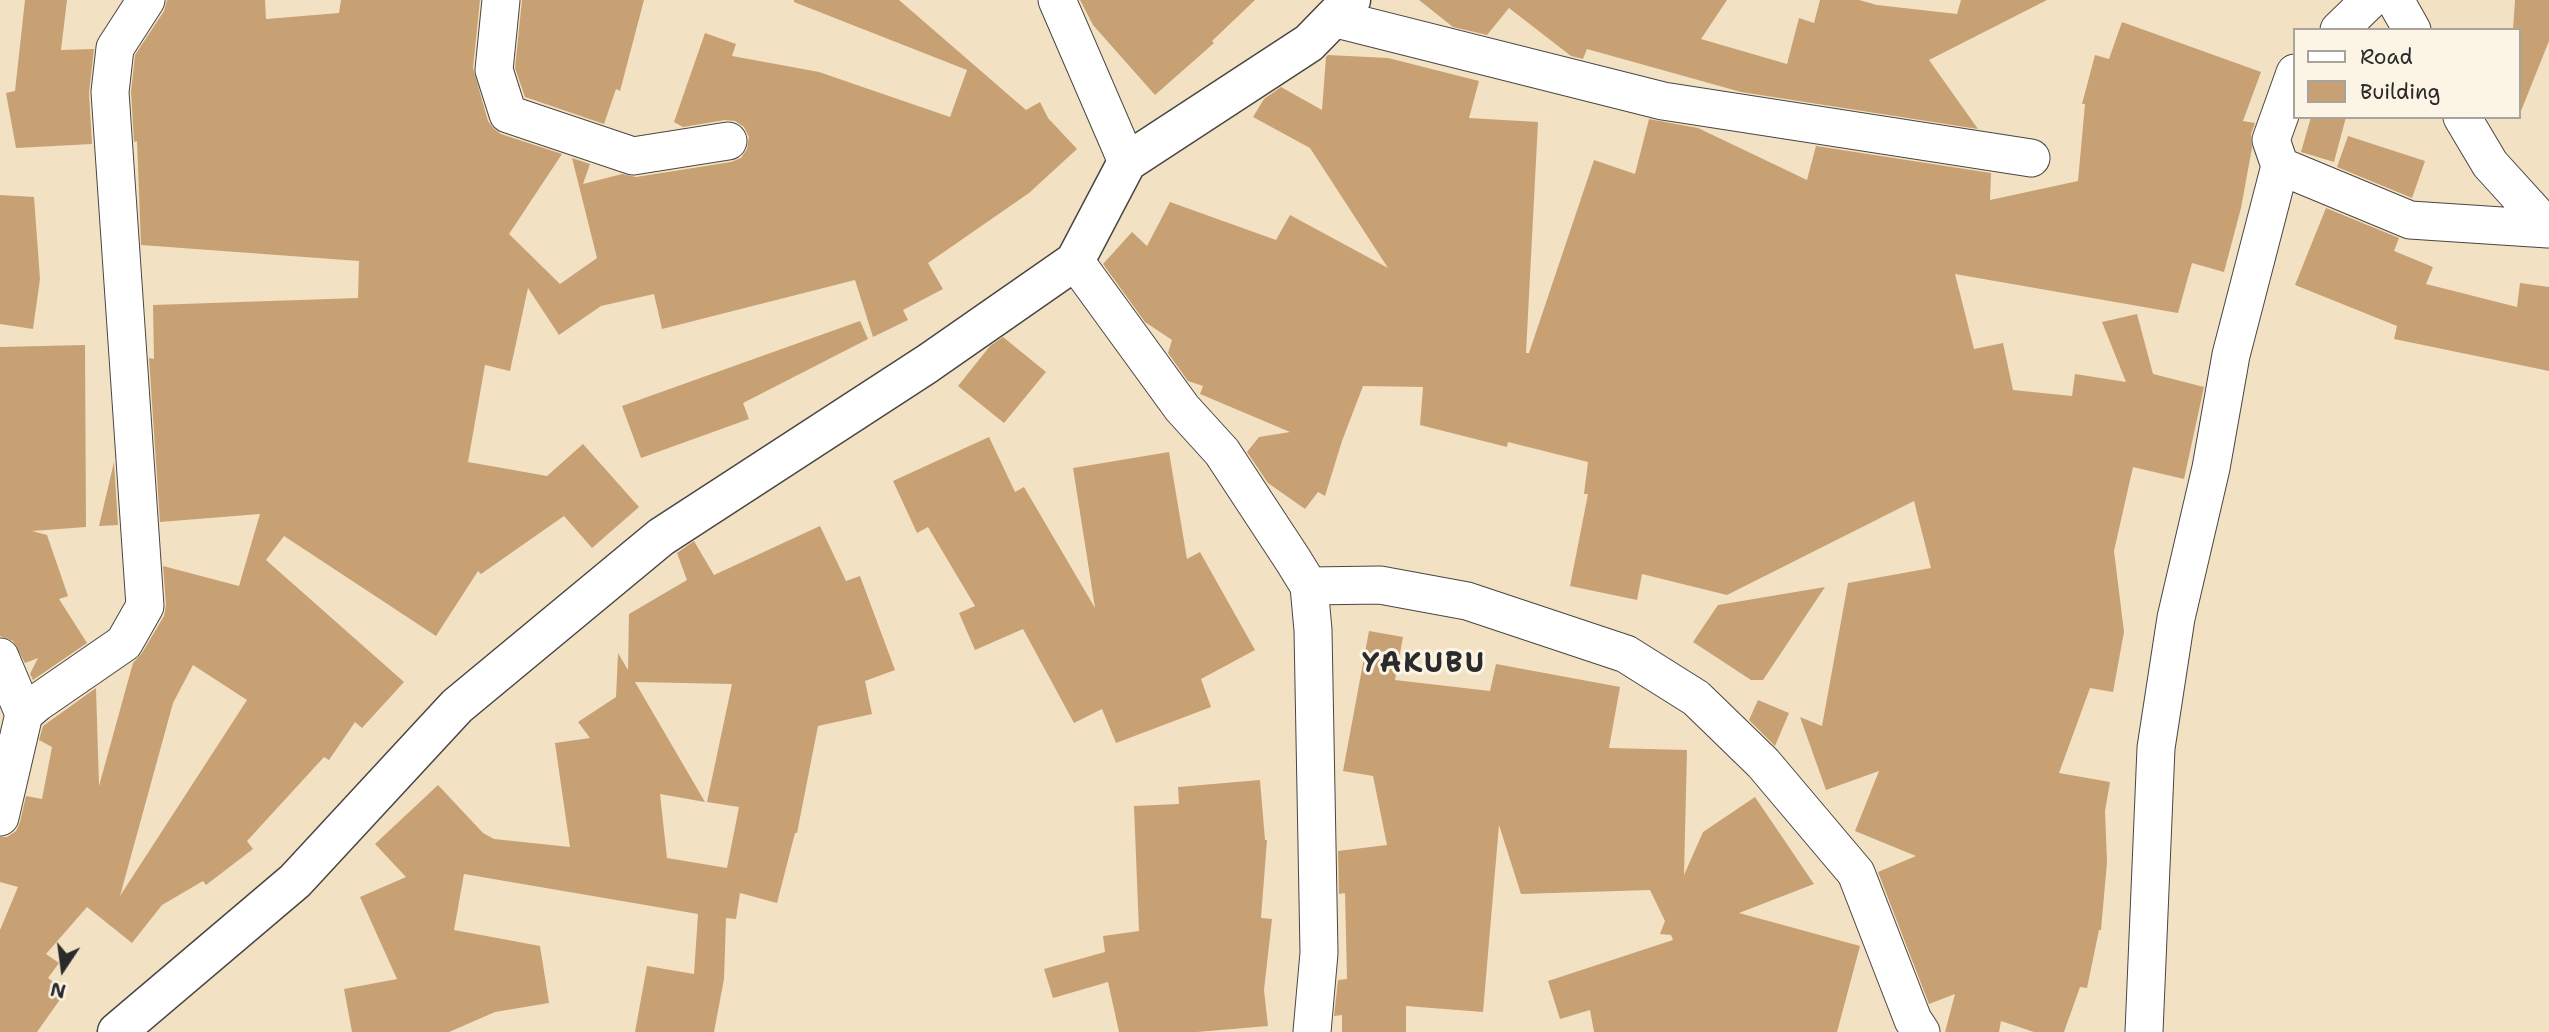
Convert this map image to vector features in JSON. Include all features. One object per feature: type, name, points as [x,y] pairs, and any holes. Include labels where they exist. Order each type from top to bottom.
[{"type":"street","points":[[24,714],[124,643],[145,606],[110,92],[115,48],[146,0]]},
{"type":"street","points":[[501,0],[494,70],[508,114],[633,156],[728,141]]},
{"type":"street","points":[[1057,0],[1127,162]]},
{"type":"street","points":[[2341,28],[2370,0]]},
{"type":"street","points":[[2395,0],[2411,28]]},
{"type":"street","points":[[117,1032],[295,881],[457,706],[661,537],[927,364],[1075,261],[1127,162],[1309,43],[1342,9],[1663,101],[2031,158]]},
{"type":"street","points":[[2144,1032],[2156,748],[2176,618],[2211,468],[2231,355],[2280,166],[2271,141],[2294,75]]},
{"type":"street","points":[[2463,119],[2490,164],[2548,229]]},
{"type":"street","points":[[2280,166],[2410,220],[2548,229]]},
{"type":"street","points":[[1075,261],[1182,408],[1222,452],[1308,586],[1313,630],[1319,953],[1312,1032]]},
{"type":"street","points":[[1308,586],[1380,584],[1467,601],[1626,654],[1696,698],[1763,763],[1856,873],[1913,1020],[1921,1032]]},
{"type":"street","points":[[0,657],[24,714],[0,817]]},
{"type":"building","points":[[25,0],[67,0],[61,50],[94,49],[89,93],[92,144],[16,148],[6,93],[15,91]]},
{"type":"building","points":[[167,0],[265,0],[266,19],[339,13],[341,0],[480,0],[473,68],[488,121],[501,134],[562,154],[509,234],[560,284],[597,258],[572,158],[590,164],[583,184],[622,174],[636,177],[731,162],[741,158],[747,149],[749,137],[744,127],[735,121],[725,120],[683,127],[674,122],[705,33],[736,44],[732,56],[819,72],[950,117],[967,70],[794,0],[899,0],[1026,110],[1040,102],[1048,118],[1077,149],[1029,193],[928,263],[943,289],[903,310],[908,320],[873,337],[855,280],[662,329],[654,294],[601,306],[559,335],[528,288],[510,371],[485,365],[468,462],[547,476],[583,444],[639,507],[592,548],[564,516],[481,574],[478,571],[436,636],[284,536],[266,560],[404,682],[362,728],[355,722],[329,760],[324,757],[247,841],[253,849],[206,885],[203,881],[162,905],[132,943],[87,907],[46,954],[59,963],[48,978],[66,991],[37,1032],[0,1032],[0,930],[18,887],[0,882],[0,837],[7,837],[16,831],[26,796],[42,799],[52,747],[39,740],[43,726],[96,688],[99,786],[133,663],[164,616],[166,605],[163,566],[239,586],[260,514],[160,522],[149,358],[154,359],[153,305],[358,298],[359,261],[141,245],[137,141],[134,142],[131,92],[135,55],[164,11]],"holes":[[[193,665],[247,700],[120,896],[173,703]]]},
{"type":"building","points":[[522,0],[644,0],[620,91],[616,89],[604,124],[525,97],[515,68]]},
{"type":"building","points":[[1080,0],[1255,0],[1212,41],[1214,43],[1155,95],[1093,25]]},
{"type":"building","points":[[1419,0],[1727,0],[1701,39],[1787,64],[1799,18],[1814,23],[1820,0],[1859,0],[1877,5],[1957,14],[1961,0],[2047,0],[1929,60],[1978,129],[1741,92],[1587,49],[1583,59],[1571,56],[1509,8],[1487,35],[1453,27]]},
{"type":"building","points":[[2515,0],[2549,0],[2549,41],[2521,111],[2521,28],[2513,28]]},
{"type":"building","points":[[2122,22],[2261,72],[2243,121],[2255,123],[2251,134],[2252,148],[2241,208],[2224,272],[2192,263],[2178,313],[1955,274],[1974,349],[2003,343],[2013,390],[2072,396],[2075,374],[2126,382],[2102,322],[2137,314],[2153,374],[2204,387],[2184,479],[2133,467],[2114,551],[2124,632],[2113,692],[2090,688],[2059,773],[2110,782],[2105,811],[2107,862],[2101,930],[2087,988],[2080,987],[2064,1032],[2034,1032],[2001,1021],[1999,1032],[1945,1032],[1955,994],[1929,1004],[1878,872],[1916,856],[1855,831],[1879,771],[1826,790],[1800,717],[1822,726],[1848,583],[1931,568],[1914,501],[1727,595],[1642,574],[1637,600],[1570,586],[1588,494],[1584,494],[1588,462],[1508,442],[1507,447],[1420,425],[1423,387],[1363,386],[1325,496],[1318,492],[1305,509],[1268,483],[1247,452],[1259,437],[1290,432],[1200,394],[1203,386],[1188,381],[1168,353],[1172,340],[1145,322],[1103,264],[1132,232],[1147,246],[1170,202],[1276,240],[1290,215],[1388,268],[1310,148],[1253,117],[1264,99],[1281,87],[1322,110],[1328,55],[1388,58],[1479,81],[1469,118],[1538,122],[1526,353],[1529,353],[1594,160],[1635,174],[1649,119],[1698,128],[1807,180],[1816,146],[1991,173],[1990,200],[2078,181],[2085,104],[2082,104],[2095,55],[2109,59]]},
{"type":"building","points":[[2310,119],[2345,119],[2334,162],[2301,152]]},
{"type":"building","points":[[2348,136],[2425,161],[2412,198],[2337,167]]},
{"type":"building","points":[[0,195],[34,197],[40,279],[33,329],[0,324]]},
{"type":"building","points":[[2326,208],[2399,238],[2394,251],[2433,267],[2426,284],[2517,307],[2520,283],[2549,287],[2549,371],[2394,339],[2397,326],[2295,285]]},
{"type":"building","points":[[860,321],[868,339],[743,403],[749,419],[641,458],[622,406]]},
{"type":"building","points":[[1003,337],[1046,372],[1004,423],[958,386],[990,346]]},
{"type":"building","points":[[85,345],[86,527],[32,531],[47,535],[68,596],[59,599],[87,643],[33,680],[30,674],[38,658],[25,663],[13,641],[0,636],[0,347]]},
{"type":"building","points":[[989,437],[1015,492],[1024,487],[1095,608],[1073,468],[1169,452],[1187,559],[1200,552],[1255,650],[1201,679],[1211,707],[1116,743],[1102,709],[1074,723],[1023,629],[975,650],[959,613],[975,606],[928,527],[917,533],[893,481]]},
{"type":"building","points":[[114,462],[118,525],[99,526]]},
{"type":"building","points":[[820,526],[846,581],[860,576],[895,670],[865,681],[872,714],[818,726],[797,833],[777,903],[740,893],[736,919],[726,918],[724,979],[714,1032],[635,1032],[647,966],[694,974],[698,914],[464,874],[454,930],[540,946],[549,1003],[495,1012],[449,1032],[352,1032],[344,989],[397,979],[360,897],[406,877],[375,844],[438,785],[483,833],[494,839],[570,847],[555,743],[590,738],[578,722],[616,697],[618,653],[628,670],[629,614],[687,580],[677,553],[694,541],[714,575]],"holes":[[[635,682],[732,684],[707,802],[739,807],[727,868],[667,858],[660,794],[705,802]]]},
{"type":"building","points":[[1825,587],[1763,680],[1751,680],[1693,642],[1718,605]]},
{"type":"building","points":[[1369,631],[1403,637],[1395,680],[1490,691],[1496,664],[1620,687],[1609,748],[1687,750],[1684,875],[1703,832],[1755,797],[1814,884],[1739,913],[1860,946],[1837,1032],[1594,1032],[1590,1010],[1560,1019],[1548,981],[1673,940],[1671,935],[1660,934],[1665,921],[1650,890],[1521,894],[1499,825],[1483,1012],[1406,1006],[1406,1032],[1342,1032],[1342,1015],[1334,1016],[1338,980],[1347,979],[1345,893],[1339,894],[1338,851],[1387,845],[1373,776],[1343,771]]},
{"type":"building","points":[[1758,700],[1789,713],[1775,746],[1749,720]]},
{"type":"building","points":[[1260,780],[1267,840],[1261,918],[1272,919],[1264,990],[1268,1026],[1197,1032],[1119,1032],[1108,982],[1053,998],[1044,969],[1105,952],[1103,936],[1139,931],[1134,806],[1179,804],[1178,787]]},
{"type":"district","name":"YAKUBU","points":[[1424,665]]}]
